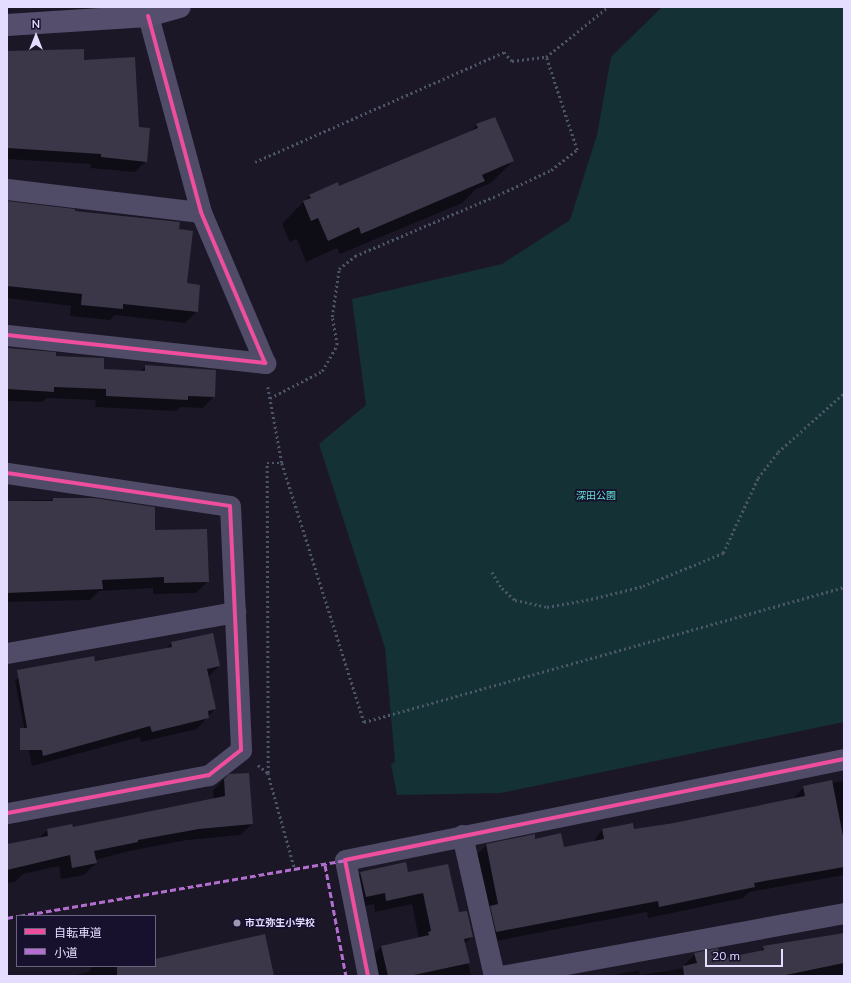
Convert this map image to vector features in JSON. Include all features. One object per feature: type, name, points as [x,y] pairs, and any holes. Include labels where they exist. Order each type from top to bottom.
[{"type":"street","points":[[7,25],[148,16],[180,7]]},
{"type":"street","points":[[7,335],[265,363],[201,212],[148,16]]},
{"type":"street","points":[[7,189],[201,212]]},
{"type":"street","points":[[7,473],[230,506],[241,750],[209,775],[7,813]]},
{"type":"street","points":[[7,653],[234,612]]},
{"type":"street","points":[[368,976],[345,860],[462,835],[844,759]]},
{"type":"street","points":[[462,835],[494,976]]},
{"type":"street","points":[[502,976],[844,913]]},
{"type":"path","points":[[255,162],[504,52],[512,61],[546,57],[608,7]]},
{"type":"path","points":[[270,398],[322,371],[337,345],[332,317],[339,269],[355,256],[498,195],[551,170],[577,150],[546,57]]},
{"type":"path","points":[[265,363],[282,463],[364,722],[844,587]]},
{"type":"path","points":[[492,572],[502,588],[515,600],[547,607],[591,599],[643,586],[724,553],[758,478],[778,452],[844,393]]},
{"type":"path","points":[[282,463],[268,463],[268,773],[295,870]]},
{"type":"path","points":[[241,750],[268,773]]},
{"type":"green space","name":"深田公園","points":[[662,7],[844,7],[844,722],[501,793],[397,795],[391,764],[395,762],[385,648],[319,444],[366,405],[352,299],[502,264],[570,220],[597,135],[611,57]]},
{"type":"building","points":[[84,49],[84,60],[135,57],[139,127],[150,128],[147,162],[101,157],[101,154],[7,148],[7,51]]},
{"type":"building","points":[[495,117],[514,161],[482,175],[485,181],[361,234],[359,227],[328,241],[318,218],[311,221],[303,201],[311,198],[309,195],[338,182],[339,186],[478,128],[476,124]]},
{"type":"building","points":[[7,201],[75,209],[75,211],[180,222],[179,229],[193,231],[187,283],[200,285],[198,312],[123,304],[123,309],[81,305],[82,294],[7,286]]},
{"type":"building","points":[[7,348],[56,352],[56,356],[104,358],[104,369],[145,371],[145,365],[216,370],[215,397],[188,396],[188,400],[106,396],[106,389],[54,387],[54,392],[7,389]]},
{"type":"building","points":[[53,498],[94,498],[155,507],[155,530],[207,529],[209,582],[164,583],[164,577],[102,580],[103,589],[7,593],[7,501],[53,501]]},
{"type":"building","points":[[213,633],[220,666],[207,669],[216,709],[208,711],[209,718],[152,732],[150,726],[43,756],[42,750],[20,750],[20,728],[27,728],[17,670],[94,656],[95,661],[172,647],[171,642]]},
{"type":"building","points":[[249,773],[253,824],[199,829],[138,840],[138,842],[94,851],[97,863],[72,868],[70,855],[7,870],[7,844],[48,836],[47,829],[72,824],[73,827],[225,796],[224,779],[229,774]]},
{"type":"building","points":[[832,780],[844,841],[844,867],[754,883],[755,887],[659,907],[658,901],[496,932],[490,906],[498,904],[486,844],[535,834],[535,839],[561,833],[564,847],[604,839],[602,829],[633,823],[634,829],[674,823],[805,796],[803,786]]},
{"type":"building","points":[[406,862],[408,872],[448,864],[459,912],[467,911],[473,937],[464,939],[470,963],[409,976],[388,976],[381,946],[429,935],[428,932],[431,931],[423,893],[386,901],[385,893],[366,897],[360,872]]},
{"type":"building","points":[[844,933],[844,963],[781,976],[684,976],[683,966],[697,963],[694,953],[718,948],[720,959],[764,950],[763,946]]},
{"type":"building","points":[[265,934],[274,976],[117,976],[117,967],[156,967],[156,959]]},
{"type":"marked path","points":[[25,915],[345,860]]},
{"type":"marked path","points":[[325,865],[346,976]]},
{"type":"marked path","points":[[7,918],[16,916]]},
{"type":"cycle path","points":[[7,335],[265,363],[201,212],[148,16]]},
{"type":"cycle path","points":[[7,473],[230,506],[241,750],[209,775],[7,813]]},
{"type":"cycle path","points":[[368,976],[345,860],[844,759]]},
{"type":"place","name":"市立弥生小学校","points":[[237,923]]}]
